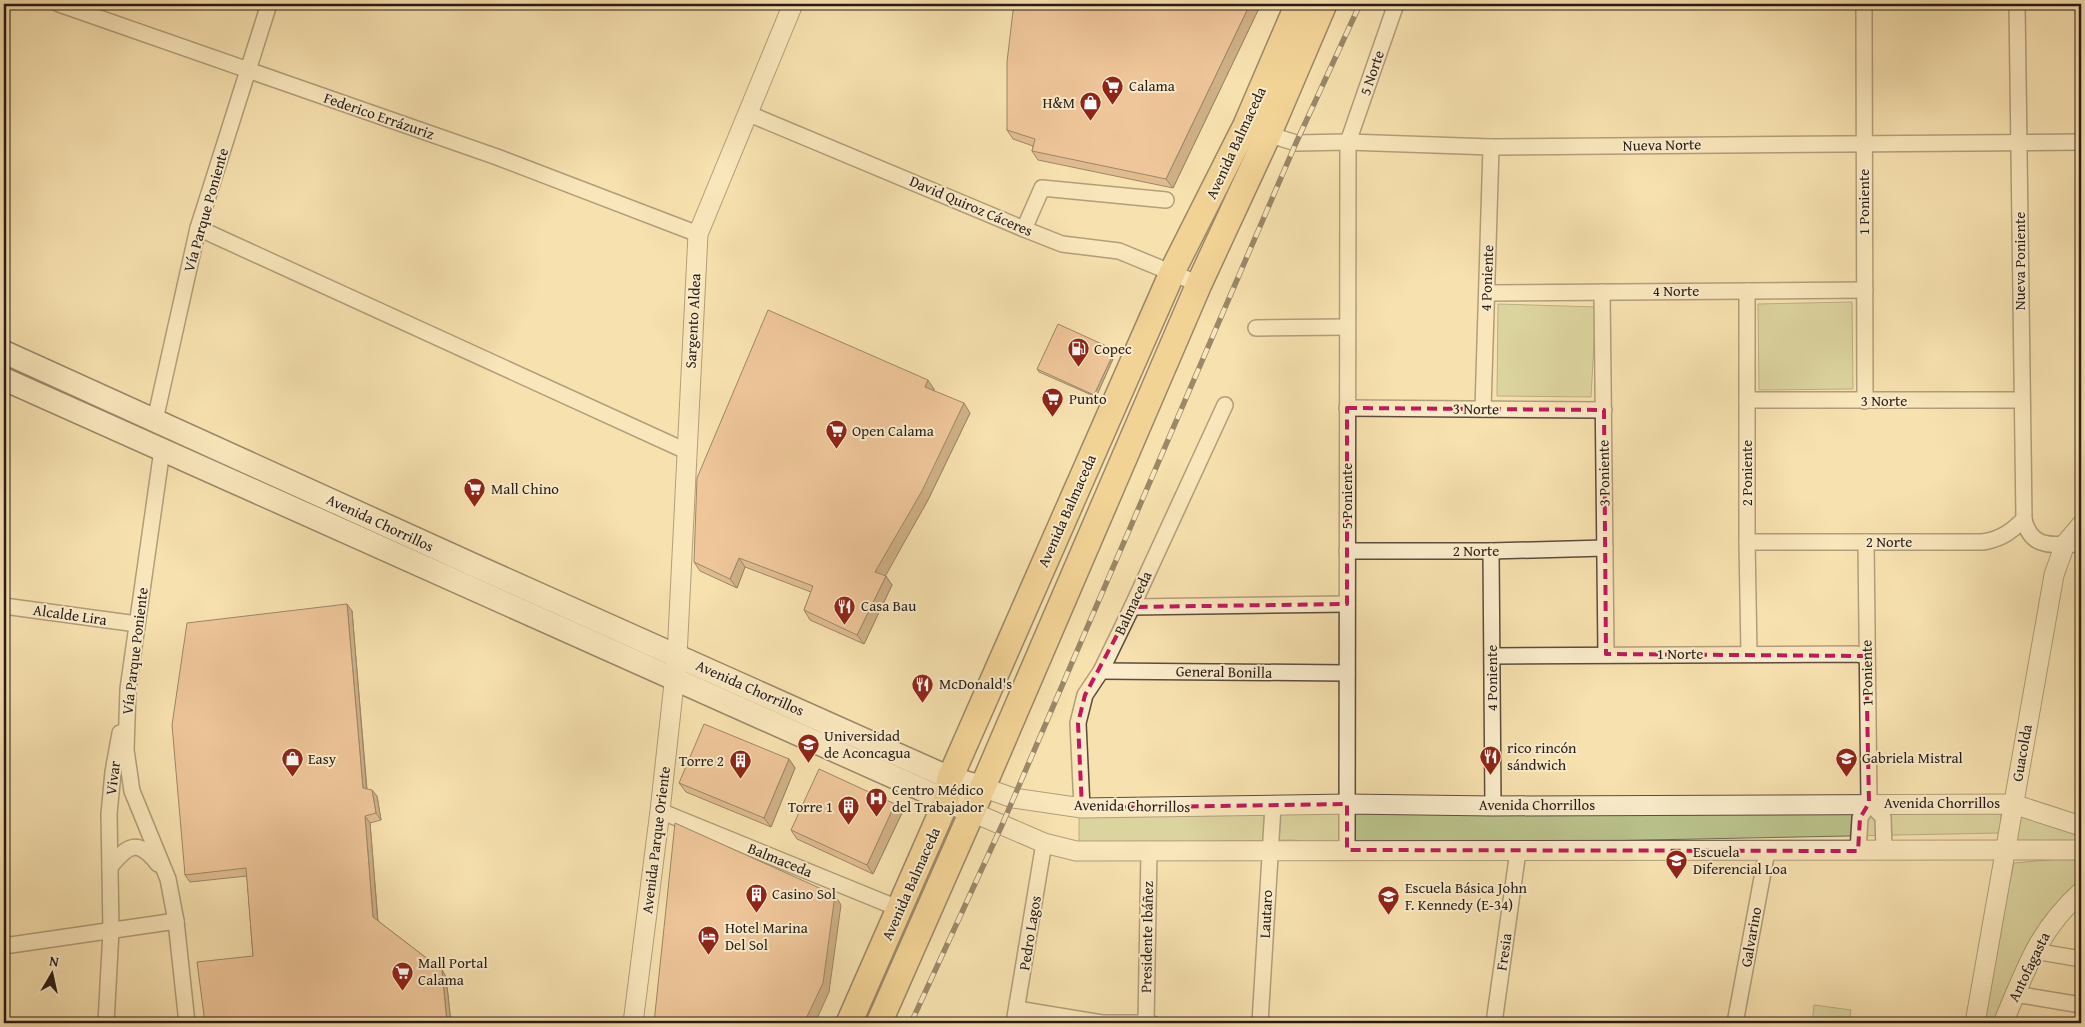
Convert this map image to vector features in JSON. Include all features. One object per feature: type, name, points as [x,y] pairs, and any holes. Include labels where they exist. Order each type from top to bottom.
[{"type":"main road","name":"Avenida Balmaceda","points":[[879,1023],[972,812],[1198,284],[1257,130],[1298,4]]},
{"type":"main road","name":"Avenida Balmaceda","points":[[850,1023],[946,802],[950,778],[1172,274],[1257,130],[1324,4]]},
{"type":"main road","name":"Avenida Chorrillos","points":[[4,352],[404,534],[950,778],[982,787]]},
{"type":"main road","name":"Avenida Chorrillos","points":[[4,379],[972,812]]},
{"type":"main road","points":[[394,554],[404,534]]},
{"type":"street","name":"Federico Errázuriz","points":[[59,4],[497,157],[698,234]]},
{"type":"street","name":"Vía Parque Poniente","points":[[155,420],[198,228],[269,4]]},
{"type":"street","name":"Sargento Aldea","points":[[677,656],[698,234],[746,113],[793,4]]},
{"type":"street","name":"5 Norte","points":[[1348,142],[1396,4]]},
{"type":"street","name":"1 Poniente","points":[[1864,4],[1865,401]]},
{"type":"street","name":"Nueva Poniente","points":[[2017,4],[2024,519]]},
{"type":"street","name":"David Quiroz Cáceres","points":[[746,113],[1062,244],[1118,250],[1198,284]]},
{"type":"street","name":"Nueva Norte","points":[[1257,130],[1296,143],[1348,142],[1491,147],[2081,142]]},
{"type":"street","name":"5 Poniente","points":[[1348,142],[1348,850]]},
{"type":"street","name":"4 Poniente","points":[[1483,409],[1491,147]]},
{"type":"street","points":[[1024,229],[1042,188],[1166,200]]},
{"type":"street","points":[[198,228],[686,451]]},
{"type":"street","name":"4 Norte","points":[[1487,292],[1865,290]]},
{"type":"street","name":"2 Poniente","points":[[1747,291],[1746,400],[1749,654]]},
{"type":"street","name":"3 Poniente","points":[[1602,292],[1606,654]]},
{"type":"street","points":[[1256,328],[1348,327]]},
{"type":"street","name":"3 Norte","points":[[1746,400],[2021,400]]},
{"type":"street","name":"Balmaceda","points":[[1082,808],[1078,723],[1086,695],[1132,607],[1225,405]]},
{"type":"street","name":"3 Norte","points":[[1348,408],[1604,410]]},
{"type":"street","name":"Vía Parque Poniente","points":[[162,450],[128,690],[126,750],[132,791],[165,872],[176,921],[187,1023]]},
{"type":"street","points":[[2024,519],[2026,530],[2032,538],[2045,544],[2073,544],[2081,525]]},
{"type":"street","name":"2 Norte","points":[[1747,542],[1983,542],[1998,539],[2011,532],[2024,519]]},
{"type":"street","name":"1 Poniente","points":[[1858,851],[1860,818],[1869,803],[1866,542]]},
{"type":"street","name":"Guacolda","points":[[1975,1023],[2054,575],[2073,544]]},
{"type":"street","name":"2 Norte","points":[[1347,551],[1491,551],[1605,548]]},
{"type":"street","name":"4 Poniente","points":[[1491,551],[1493,806]]},
{"type":"street","points":[[1132,607],[1347,604]]},
{"type":"street","name":"Alcalde Lira","points":[[4,606],[137,624]]},
{"type":"street","name":"1 Norte","points":[[1493,656],[1856,654],[1866,656]]},
{"type":"street","name":"Avenida Parque Oriente","points":[[634,1023],[677,656]]},
{"type":"street","name":"General Bonilla","points":[[1100,670],[1347,673]]},
{"type":"street","name":"Vivar","points":[[106,1023],[111,931],[109,814],[113,772],[128,690]]},
{"type":"street","name":"Avenida Chorrillos","points":[[982,787],[1013,798],[1082,808],[1347,804],[1493,806],[1869,803],[2013,804],[2081,826]]},
{"type":"street","points":[[1869,803],[1883,817],[1884,850]]},
{"type":"street","name":"Lautaro","points":[[1260,1023],[1273,806]]},
{"type":"street","name":"Balmaceda","points":[[660,811],[900,909]]},
{"type":"street","points":[[972,812],[1044,843],[1076,851],[2081,850]]},
{"type":"street","name":"Pedro Lagos","points":[[1016,1017],[1044,843]]},
{"type":"street","points":[[110,867],[124,850],[136,847],[148,852],[165,872]]},
{"type":"street","name":"Fresia","points":[[1494,1023],[1518,851]]},
{"type":"street","name":"Galvarino","points":[[1735,1023],[1767,851]]},
{"type":"street","name":"Presidente Ibáñez","points":[[1148,1023],[1149,852]]},
{"type":"street","name":"Antofagasta","points":[[2003,1023],[2034,951],[2056,916],[2081,892]]},
{"type":"street","points":[[4,946],[176,921]]},
{"type":"street","points":[[2034,951],[2081,959]]},
{"type":"street","points":[[2016,994],[2081,1005]]},
{"type":"street","points":[[1016,1017],[1102,1023],[1148,1023]]},
{"type":"street","points":[[1016,1017],[1048,1023]]},
{"type":"highlighted area","points":[[1347,408],[1604,410],[1606,654],[1866,656],[1869,803],[1860,818],[1858,851],[1347,850],[1347,804],[1082,808],[1078,723],[1085,695],[1132,607],[1347,604]]},
{"type":"green space","points":[[1852,302],[1853,389],[1759,390],[1758,304]]},
{"type":"green space","points":[[1498,304],[1596,307],[1591,397],[1497,396]]},
{"type":"green space","points":[[2019,810],[2081,832],[2081,844],[2014,844]]},
{"type":"green space","points":[[2001,812],[2000,833],[1596,841],[1324,843],[1292,840],[1079,843],[1079,814]]},
{"type":"green space","points":[[2081,857],[2081,882],[2042,920],[1997,1023],[1981,1023],[1980,1017],[2014,863]]},
{"type":"green space","points":[[1814,1005],[1851,1010],[1849,1023],[1812,1023]]},
{"type":"building","name":"Calama","points":[[1022,4],[1250,4],[1166,179],[1032,151],[1035,139],[1007,130],[1007,62],[1013,11]]},
{"type":"building","name":"Open Calama","points":[[768,310],[928,380],[925,387],[964,403],[922,491],[875,572],[886,576],[857,635],[804,610],[813,586],[739,558],[730,579],[694,562],[697,478]]},
{"type":"building","points":[[1058,324],[1115,350],[1094,395],[1037,369]]},
{"type":"building","points":[[347,604],[363,788],[372,790],[376,813],[365,816],[373,917],[442,970],[447,1023],[205,1023],[197,962],[253,956],[246,868],[185,875],[172,725],[187,623]]},
{"type":"building","name":"Torre 2","points":[[704,724],[789,759],[764,818],[679,783]]},
{"type":"building","name":"Torre 1","points":[[819,769],[895,804],[867,865],[791,830]]},
{"type":"building","points":[[675,823],[835,895],[823,983],[804,1023],[654,1023]]},
{"type":"railway","points":[[911,1023],[1002,825],[1296,143],[1360,4]]},
{"type":"place","name":"Calama","points":[[1113,105]]},
{"type":"place","name":"H&M","points":[[1091,122]]},
{"type":"place","name":"Copec","points":[[1078,368]]},
{"type":"place","name":"Punto","points":[[1053,418]]},
{"type":"place","name":"Open Calama","points":[[836,450]]},
{"type":"place","name":"Mall Chino","points":[[475,508]]},
{"type":"place","name":"Casa Bau","points":[[845,625]]},
{"type":"place","name":"McDonald's","points":[[923,703]]},
{"type":"place","name":"Universidad de Aconcagua","points":[[808,764]]},
{"type":"place","name":"rico rincón sándwich","points":[[1491,776]]},
{"type":"place","name":"Gabriela Mistral","points":[[1846,777]]},
{"type":"place","name":"Easy","points":[[292,778]]},
{"type":"place","name":"Torre 2","points":[[740,780]]},
{"type":"place","name":"Centro Médico del Trabajador","points":[[876,818]]},
{"type":"place","name":"Torre 1","points":[[849,826]]},
{"type":"place","name":"Escuela Diferencial Loa","points":[[1677,880]]},
{"type":"place","name":"Casino Sol","points":[[756,913]]},
{"type":"place","name":"Escuela Básica John F. Kennedy (E-34)","points":[[1389,916]]},
{"type":"place","name":"Hotel Marina Del Sol","points":[[709,956]]},
{"type":"place","name":"Mall Portal Calama","points":[[402,991]]}]
